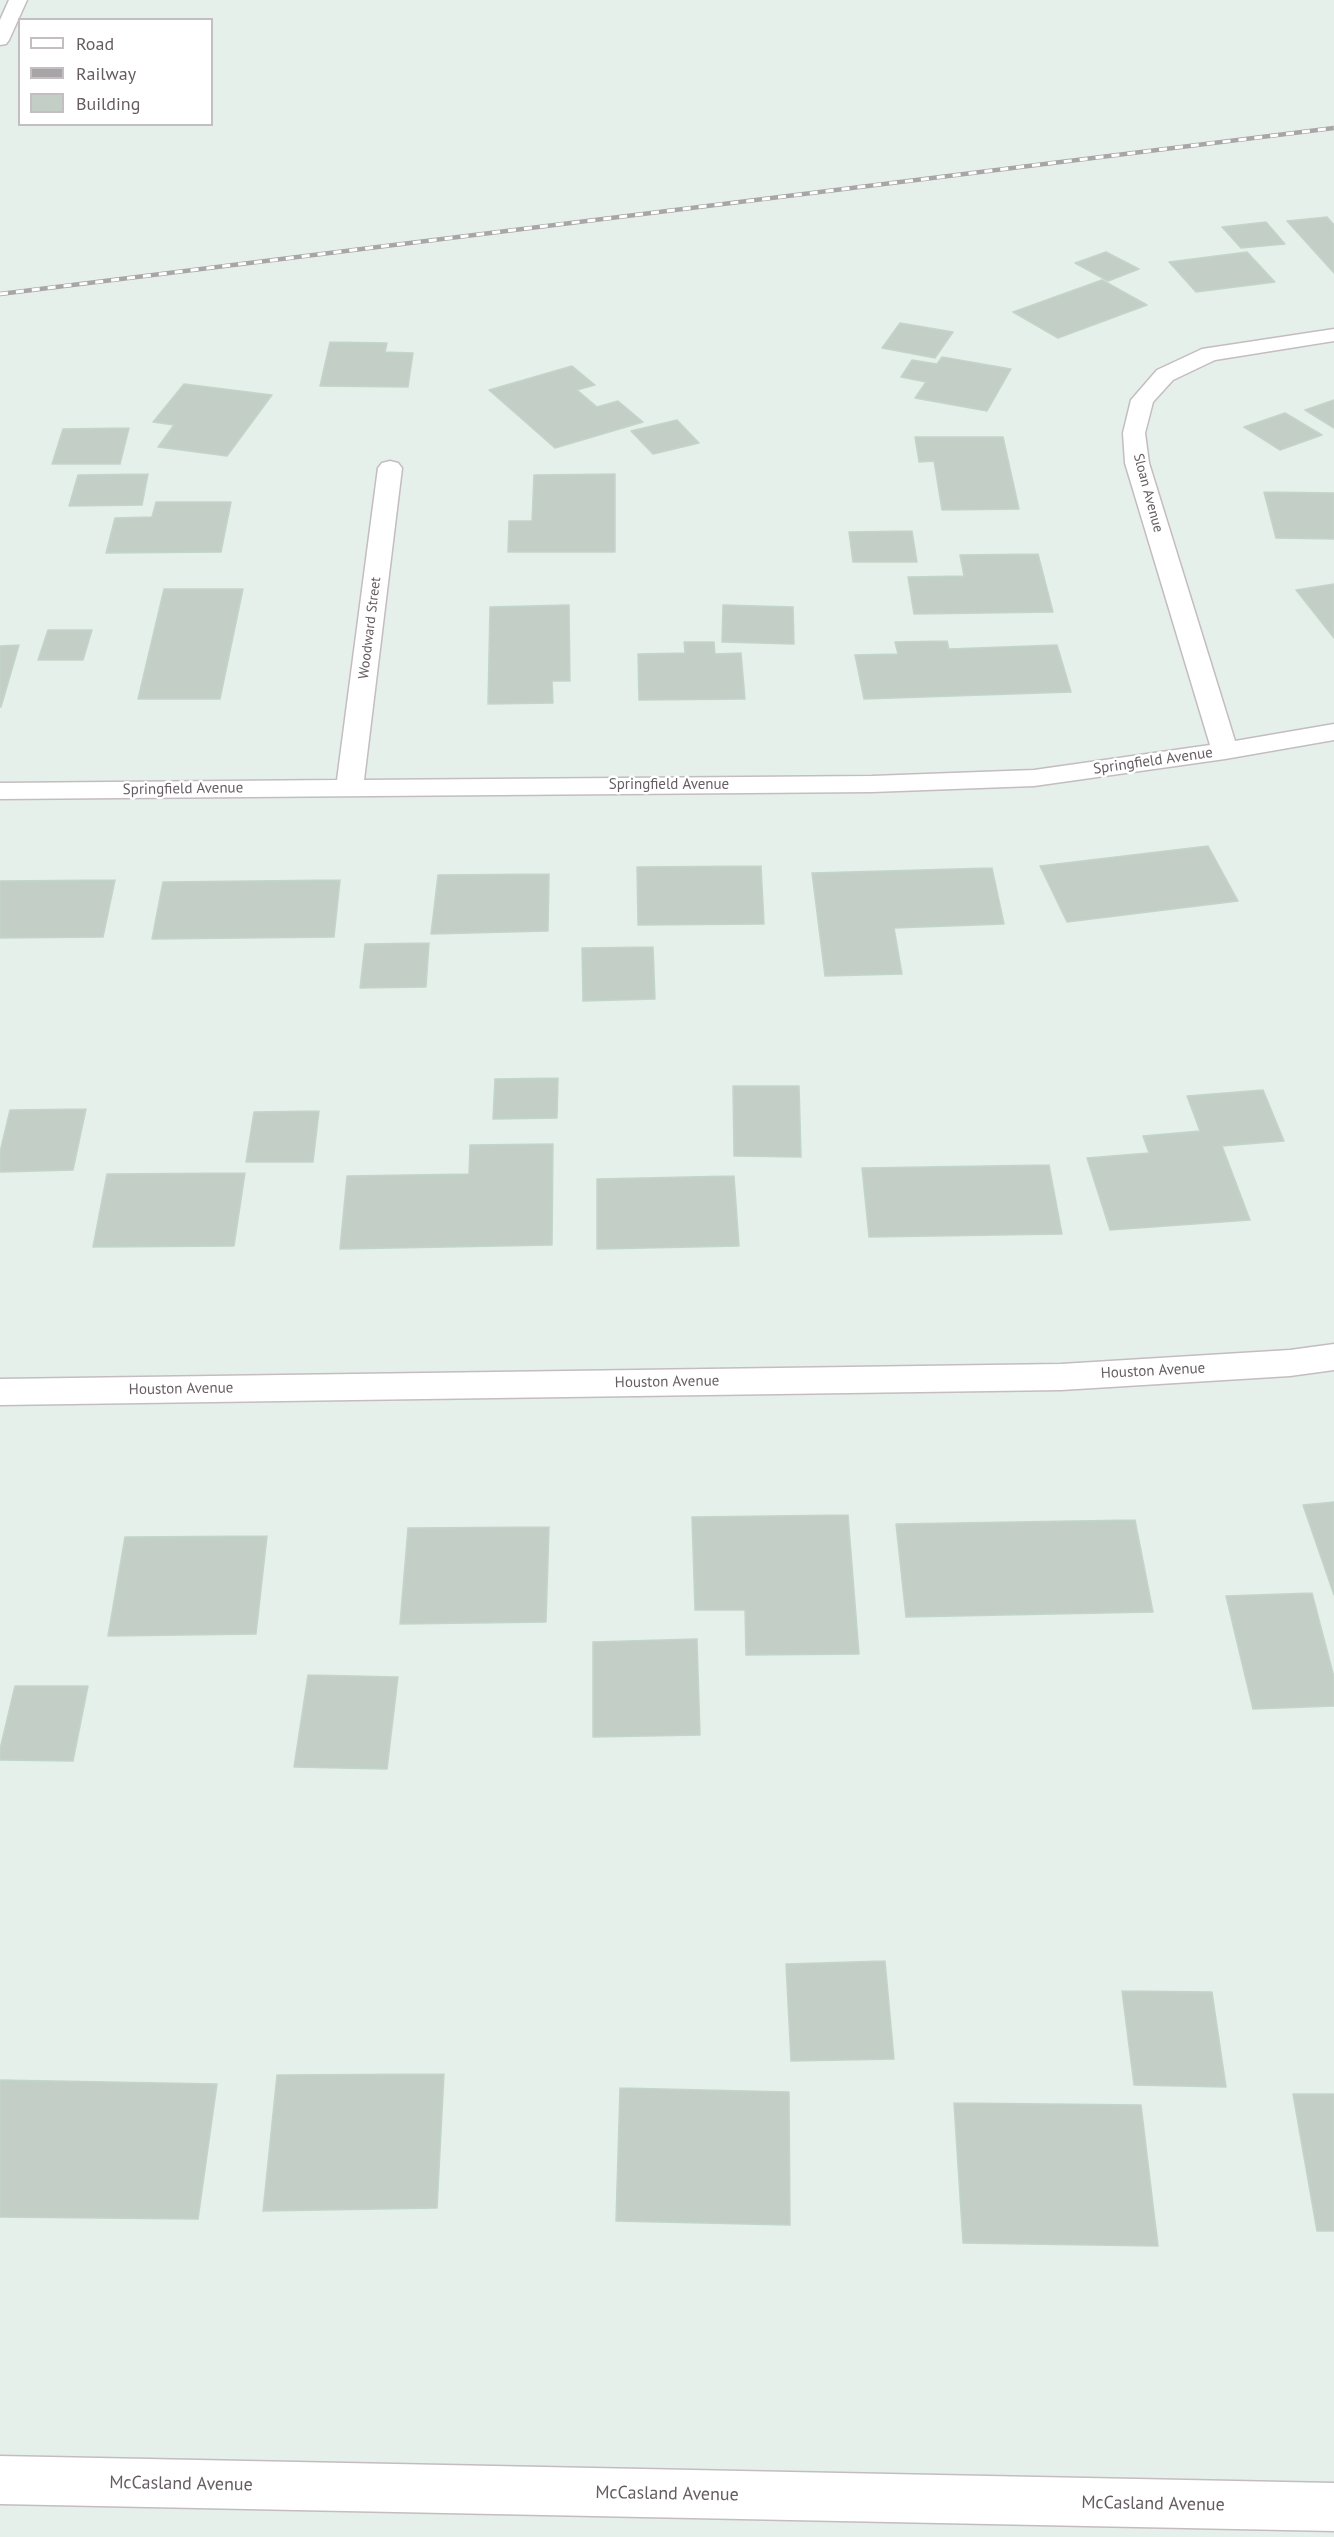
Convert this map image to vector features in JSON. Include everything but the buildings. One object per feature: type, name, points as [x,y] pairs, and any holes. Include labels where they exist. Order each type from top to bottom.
[{"type":"street","points":[[0,40],[18,0]]},
{"type":"street","name":"Sloan Avenue","points":[[1225,750],[1137,463],[1134,434],[1142,400],[1165,375],[1210,354],[1334,335]]},
{"type":"street","name":"Woodward Street","points":[[349,788],[390,468]]},
{"type":"street","name":"Springfield Avenue","points":[[0,791],[872,784],[1034,778],[1334,732]]},
{"type":"street","name":"Houston Avenue","points":[[0,1392],[1060,1377],[1290,1363],[1334,1357]]},
{"type":"street","name":"McCasland Avenue","points":[[0,2480],[1334,2507]]},
{"type":"railway","points":[[0,294],[1334,128]]}]
